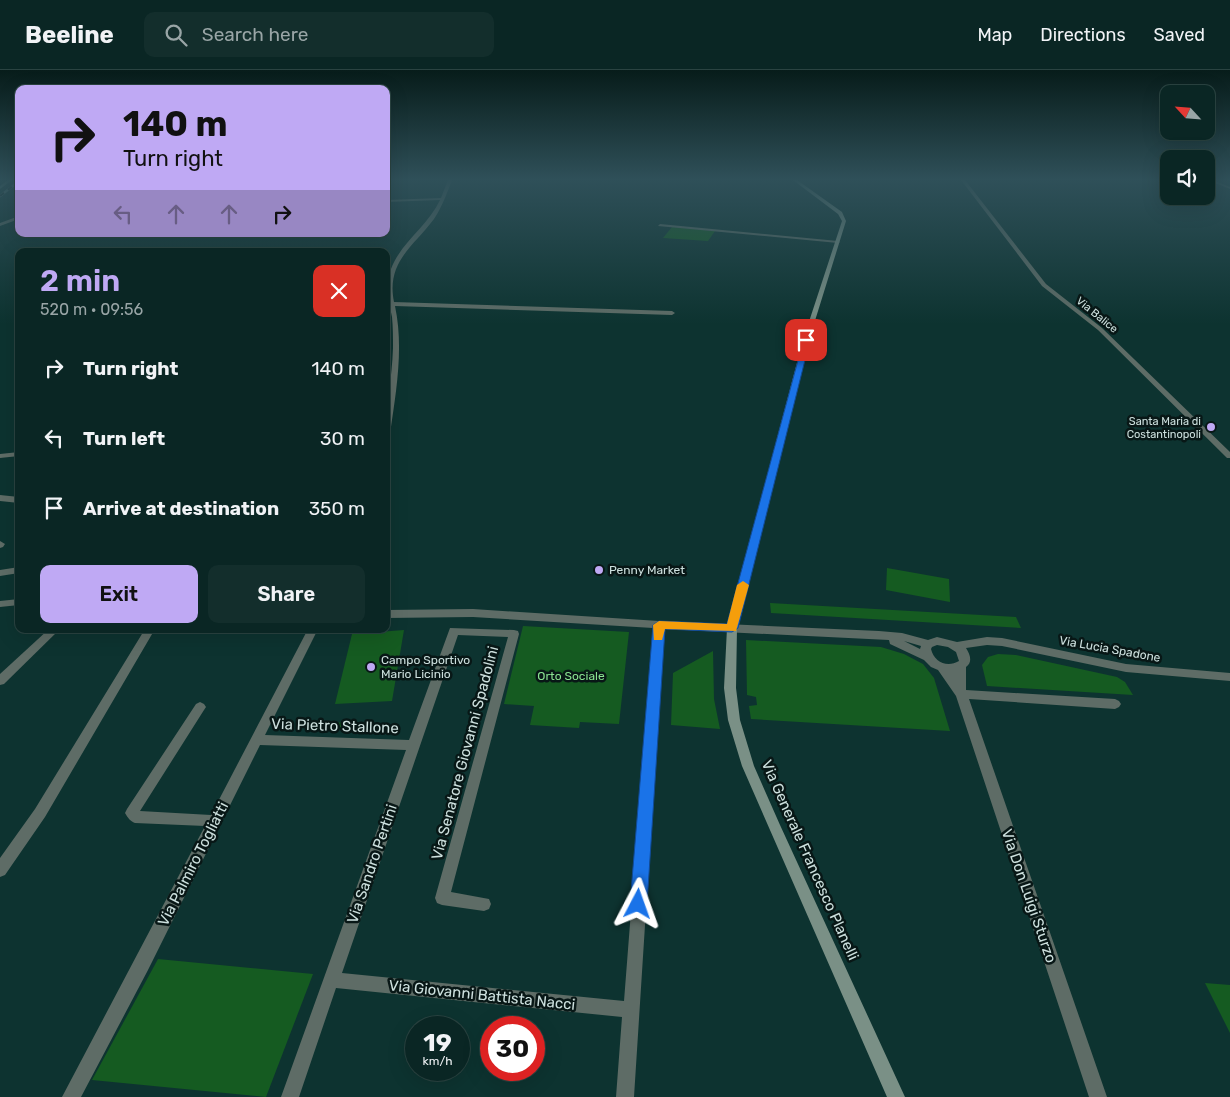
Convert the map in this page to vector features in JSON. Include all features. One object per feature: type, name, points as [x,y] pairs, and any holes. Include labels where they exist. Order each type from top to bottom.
[{"type":"main road","name":"Via Generale Francesco Planelli","points":[[842,228],[806,340],[732,628],[730,688],[734,720],[748,766],[772,825],[896,1097]]},
{"type":"street","points":[[390,275],[399,255],[422,228]]},
{"type":"street","points":[[691,228],[838,242]]},
{"type":"street","points":[[750,240],[757,228]]},
{"type":"street","name":"Via Balice","points":[[997,228],[1044,285],[1100,329],[1230,456]]},
{"type":"street","points":[[777,243],[785,229]]},
{"type":"street","points":[[390,301],[395,321],[395,353],[390,397]]},
{"type":"street","points":[[391,304],[672,312]]},
{"type":"street","points":[[0,456],[15,454]]},
{"type":"street","points":[[0,498],[15,500]]},
{"type":"street","points":[[0,573],[15,571]]},
{"type":"street","points":[[0,604],[15,602]]},
{"type":"street","points":[[390,614],[482,613],[659,625],[902,637],[928,644],[937,641],[955,646],[986,641]]},
{"type":"street","points":[[625,1097],[659,625]]},
{"type":"street","name":"Via Sandro Pertini","points":[[290,1097],[454,631]]},
{"type":"street","name":"Via Senatore Giovanni Spadolini","points":[[454,631],[514,634],[442,898],[484,904]]},
{"type":"street","points":[[0,681],[51,633]]},
{"type":"street","points":[[0,870],[40,812],[148,633]]},
{"type":"street","name":"Via Palmiro Togliatti","points":[[70,1097],[311,633]]},
{"type":"street","points":[[879,636],[901,643],[942,666],[960,694]]},
{"type":"street","points":[[942,666],[963,662],[986,641]]},
{"type":"street","name":"Via Lucia Spadone","points":[[986,641],[1126,668],[1230,677]]},
{"type":"street","points":[[928,644],[925,651],[928,657]]},
{"type":"street","points":[[955,646],[962,652],[960,694]]},
{"type":"street","points":[[960,694],[1115,704]]},
{"type":"street","name":"Via Don Luigi Sturzo","points":[[960,694],[1098,1097]]},
{"type":"street","points":[[200,707],[132,813],[135,817],[215,821]]},
{"type":"street","name":"Via Pietro Stallone","points":[[256,740],[413,745]]},
{"type":"street","name":"Via Giovanni Battista Nacci","points":[[332,980],[631,1010]]},
{"type":"green space","points":[[671,228],[715,231],[708,241],[663,238]]},
{"type":"green space","points":[[887,568],[949,579],[950,602],[886,590]]},
{"type":"green space","points":[[770,603],[1016,617],[1021,628],[771,613]]},
{"type":"green space","name":"Orto Sociale","points":[[523,626],[629,632],[619,724],[580,722],[579,728],[530,725],[534,706],[504,704]]},
{"type":"green space","name":"Campo Sportivo Mario Licinio","points":[[404,630],[392,701],[335,704],[352,634],[390,633],[390,631]]},
{"type":"green space","points":[[746,640],[881,647],[904,654],[923,664],[934,678],[950,731],[751,719],[749,706],[757,705],[756,697],[747,695]]},
{"type":"green space","points":[[713,651],[714,699],[720,729],[671,725],[673,673]]},
{"type":"green space","points":[[998,654],[1016,655],[1117,677],[1125,682],[1133,695],[987,686],[982,665],[988,657]]},
{"type":"green space","points":[[313,722],[371,723],[369,728],[311,727]]},
{"type":"green space","points":[[158,959],[313,974],[266,1097],[92,1080]]},
{"type":"green space","points":[[1205,983],[1230,985],[1230,1033]]},
{"type":"slow traffic","points":[[658,637],[659,625],[732,628],[743,585]]},
{"type":"place","name":"Santa Maria di Costantinopoli","points":[[1211,427]]},
{"type":"place","name":"Penny Market","points":[[599,570]]},
{"type":"place","name":"Campo Sportivo Mario Licinio","points":[[371,667]]},
{"type":"route","points":[[638,904],[659,625],[732,628],[806,340]]}]
